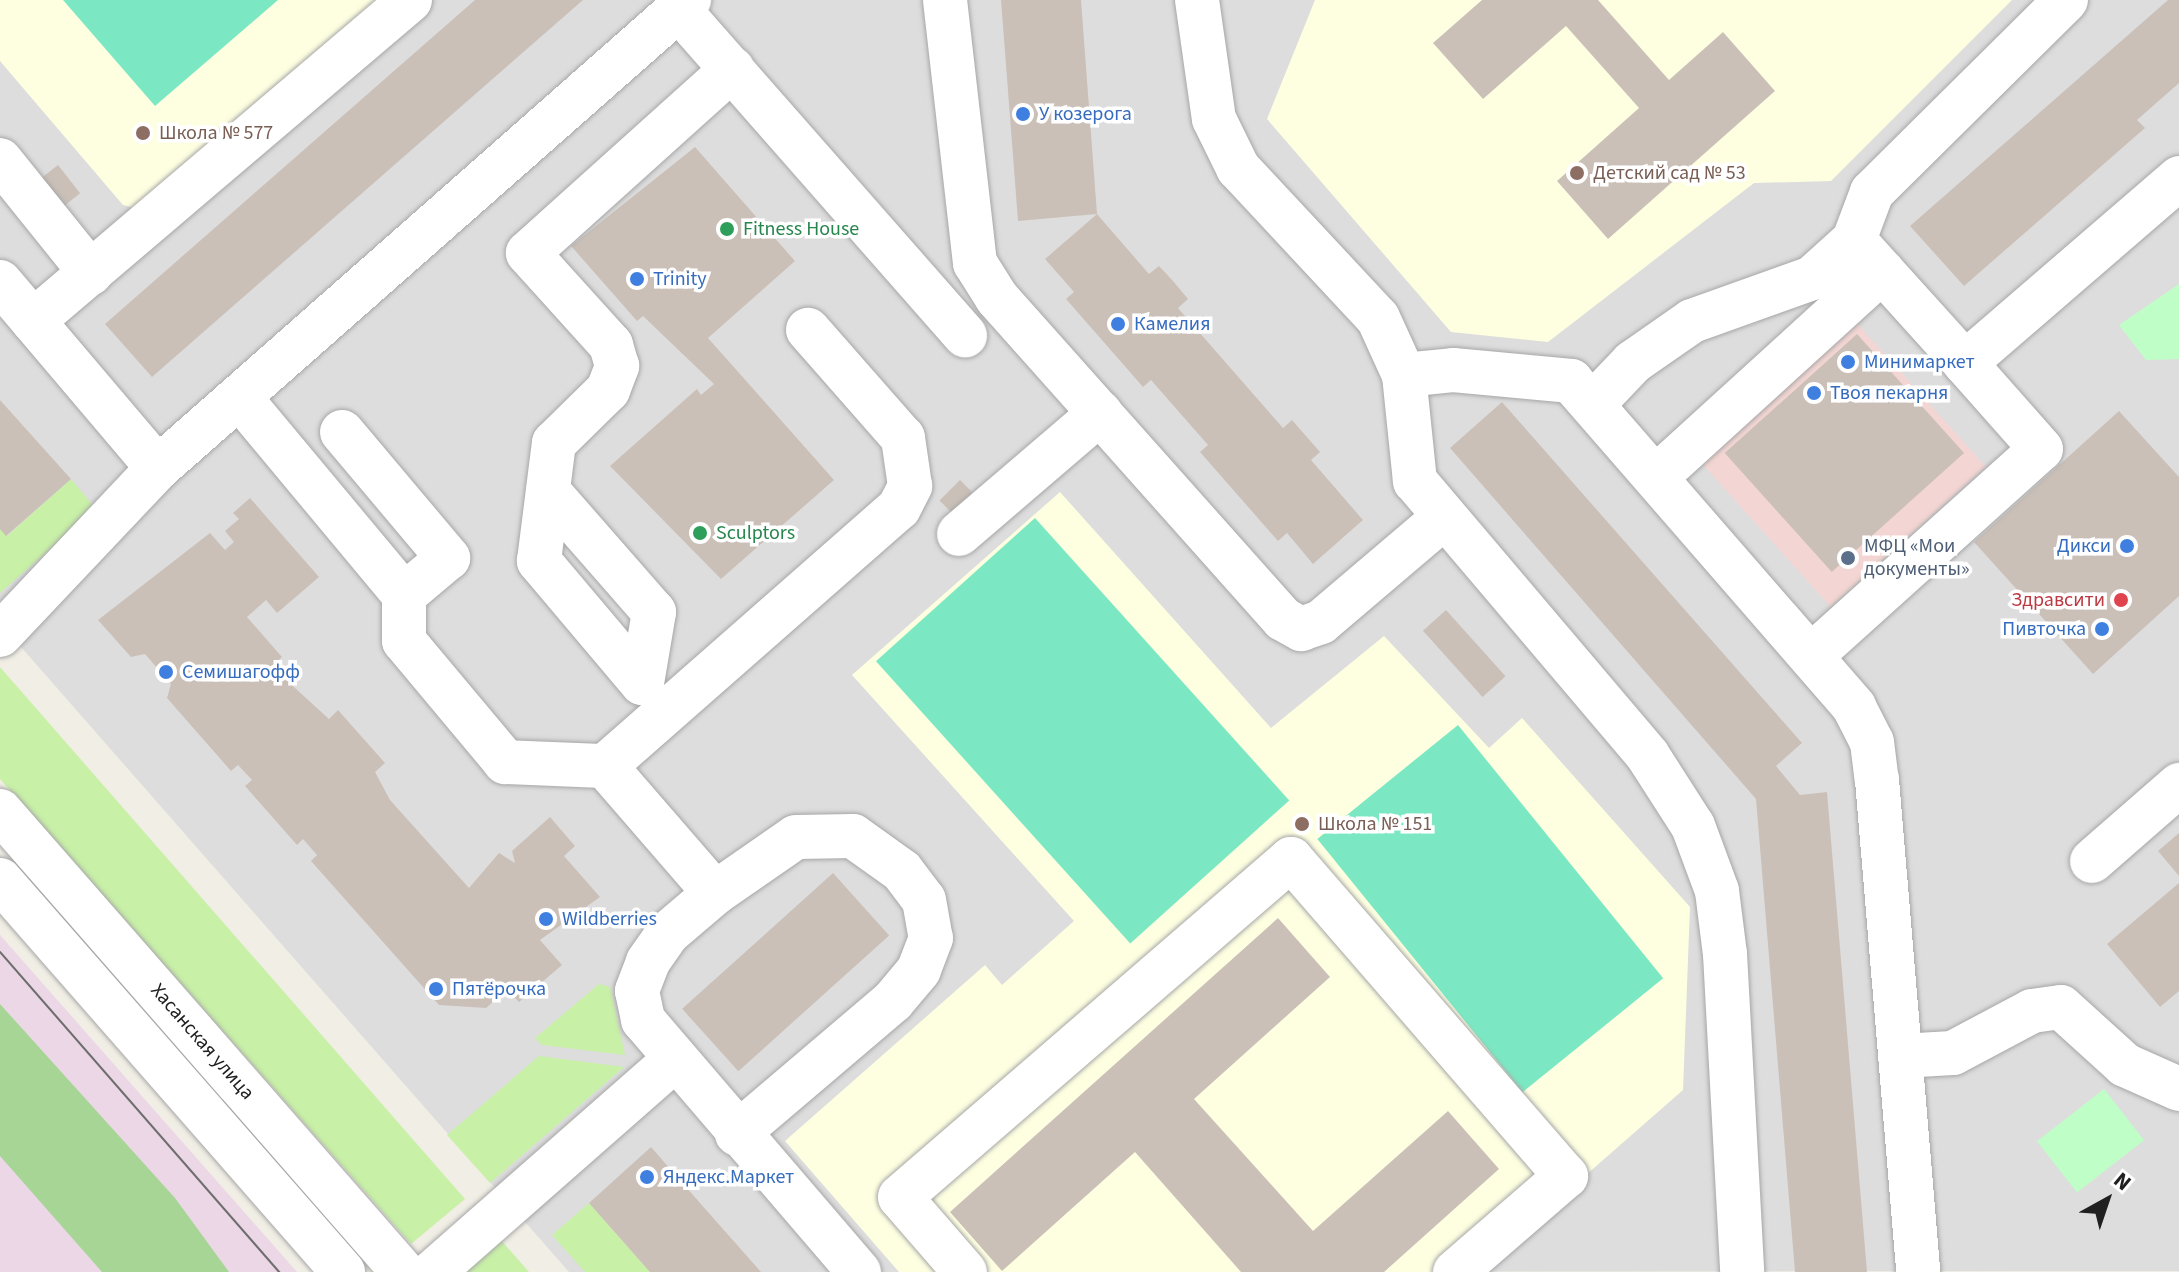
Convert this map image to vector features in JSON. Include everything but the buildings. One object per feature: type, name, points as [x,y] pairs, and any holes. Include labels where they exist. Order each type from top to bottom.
[{"type":"street","points":[[33,321],[410,0]]},
{"type":"street","points":[[945,0],[975,263],[1100,413],[1283,619],[1301,629],[1321,622],[1442,519]]},
{"type":"street","points":[[1197,0],[1214,119],[1238,168],[1378,318],[1404,375],[1415,481],[1442,519],[1648,756],[1693,826],[1717,891],[1725,954],[1742,1272]]},
{"type":"street","points":[[1656,477],[1868,256],[1872,192],[2066,0]]},
{"type":"street","points":[[0,635],[158,468],[685,5],[732,69],[965,335]]},
{"type":"street","points":[[548,491],[554,443],[608,390],[617,366],[611,345],[528,253],[732,69]]},
{"type":"street","points":[[0,160],[91,273]]},
{"type":"street","points":[[1965,363],[2179,178]]},
{"type":"street","points":[[1593,404],[1633,362],[1692,321],[1868,256]]},
{"type":"street","points":[[1811,656],[2041,449],[1868,256]]},
{"type":"street","points":[[0,282],[158,468]]},
{"type":"street","points":[[240,398],[404,595],[404,641],[505,762],[605,766],[899,508],[910,486],[903,438],[808,330]]},
{"type":"street","points":[[1404,375],[1453,370],[1571,381],[1854,707],[1872,742],[1918,1272]]},
{"type":"street","points":[[959,534],[1100,413]]},
{"type":"street","points":[[342,432],[448,558],[404,595]]},
{"type":"street","points":[[605,766],[715,893]]},
{"type":"street","points":[[2092,861],[2179,785]]},
{"type":"street","name":"Хасанская улица","points":[[0,811],[403,1272]]},
{"type":"street","points":[[737,1134],[893,1001],[919,970],[931,938],[924,900],[902,871],[853,836],[796,837],[715,893],[668,933],[637,991],[643,1020],[673,1061],[737,1134],[859,1272]]},
{"type":"street","points":[[965,1272],[900,1197],[1291,859],[1566,1176],[1455,1272]]},
{"type":"street","points":[[0,880],[343,1272]]},
{"type":"street","points":[[1900,1056],[1953,1053],[2032,1011],[2061,1007],[2125,1065],[2179,1089]]},
{"type":"street","points":[[433,1272],[673,1061]]},
{"type":"shaded area","points":[[0,0],[2179,0],[2179,1271],[569,1272],[0,623]]},
{"type":"shaded area","name":"Школа № 577","points":[[0,0],[376,0],[139,209],[123,205],[0,61]]},
{"type":"shaded area","name":"Детский сад № 53","points":[[1315,0],[2012,0],[1831,181],[1754,183],[1548,342],[1451,332],[1267,119]]},
{"type":"shaded area","points":[[1852,318],[1986,467],[1831,606],[1697,458]]},
{"type":"shaded area","name":"Школа № 151","points":[[1060,492],[1271,728],[1384,636],[1489,748],[1522,718],[1690,907],[1683,1090],[1475,1272],[899,1272],[785,1141],[985,965],[1002,985],[1074,921],[852,675]]},
{"type":"shaded area","points":[[0,935],[297,1272],[0,1272]]},
{"type":"green space","points":[[63,0],[278,0],[155,106]]},
{"type":"green space","points":[[2179,284],[2179,359],[2146,360],[2119,325]]},
{"type":"green space","points":[[71,479],[96,509],[0,593],[0,529],[7,536]]},
{"type":"green space","points":[[1035,518],[1289,800],[1130,944],[876,661]]},
{"type":"green space","points":[[0,667],[465,1199],[411,1244],[0,779]]},
{"type":"green space","points":[[1458,725],[1663,978],[1522,1092],[1317,839]]},
{"type":"green space","points":[[599,984],[610,987],[625,1055],[542,1045],[535,1038]]},
{"type":"green space","points":[[0,1004],[175,1198],[229,1272],[102,1272],[0,1156]]},
{"type":"green space","points":[[539,1056],[624,1067],[490,1183],[447,1135]]},
{"type":"green space","points":[[2104,1089],[2144,1140],[2077,1193],[2037,1141]]},
{"type":"green space","points":[[589,1203],[650,1272],[585,1272],[552,1235]]},
{"type":"green space","points":[[500,1239],[529,1272],[466,1272]]},
{"type":"tram line","points":[[0,952],[279,1272]]},
{"type":"place","name":"У козерога","points":[[1023,114]]},
{"type":"place","name":"Школа № 577","points":[[143,133]]},
{"type":"place","name":"Детский сад № 53","points":[[1577,173]]},
{"type":"place","name":"Fitness House","points":[[727,229]]},
{"type":"place","name":"Trinity","points":[[637,279]]},
{"type":"place","name":"Камелия","points":[[1118,324]]},
{"type":"place","name":"Минимаркет","points":[[1848,362]]},
{"type":"place","name":"Твоя пекарня","points":[[1814,393]]},
{"type":"place","name":"Sculptors","points":[[700,533]]},
{"type":"place","name":"Дикси","points":[[2127,546]]},
{"type":"place","name":"МФЦ «Мои документы»","points":[[1848,558]]},
{"type":"place","name":"Здравсити","points":[[2121,600]]},
{"type":"place","name":"Пивточка","points":[[2102,629]]},
{"type":"place","name":"Семишагофф","points":[[166,672]]},
{"type":"place","name":"Школа № 151","points":[[1302,824]]},
{"type":"place","name":"Wildberries","points":[[546,919]]},
{"type":"place","name":"Пятёрочка","points":[[436,989]]},
{"type":"place","name":"Яндекс.Маркет","points":[[647,1177]]}]
